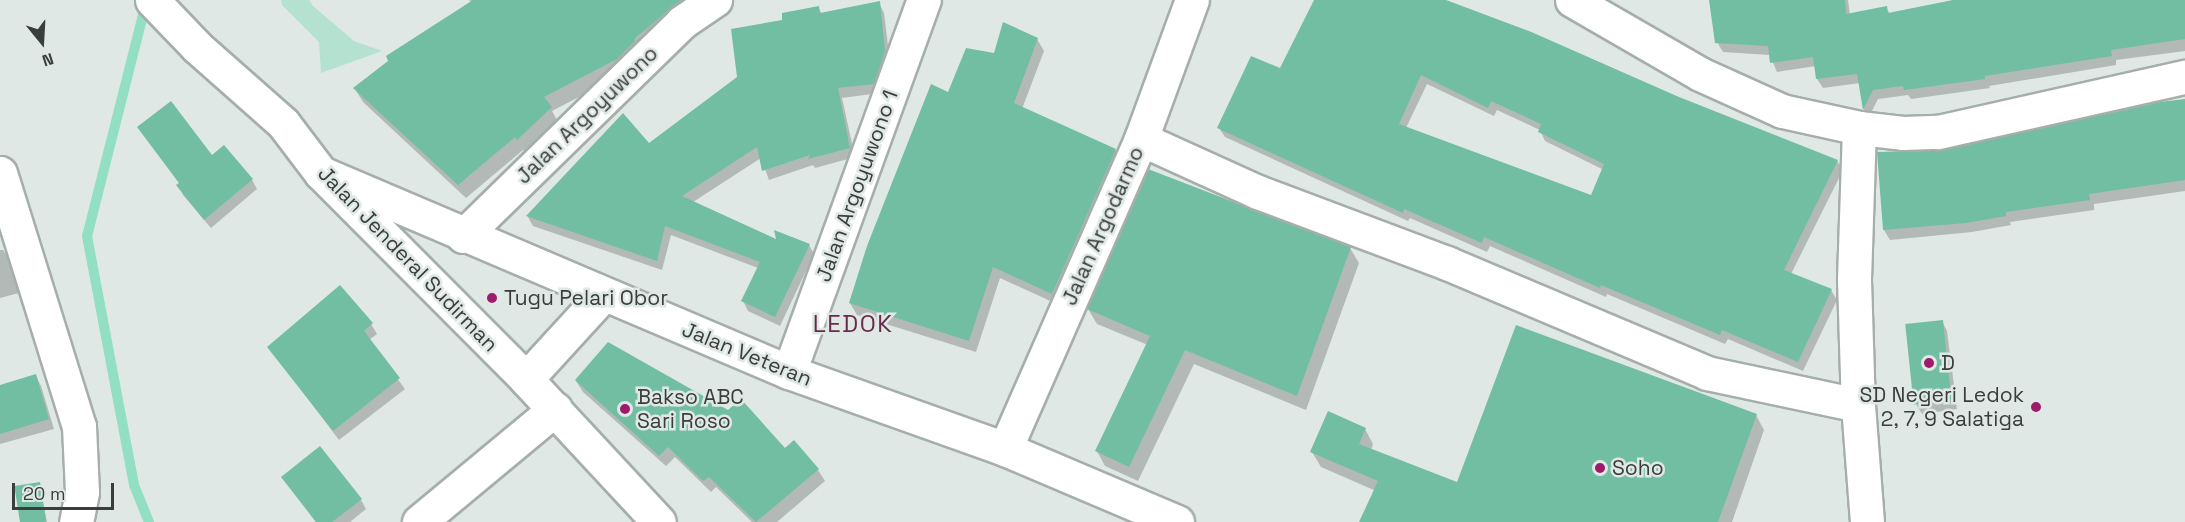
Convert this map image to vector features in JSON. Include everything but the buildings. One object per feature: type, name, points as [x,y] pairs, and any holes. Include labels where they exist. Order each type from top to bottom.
[{"type":"street","name":"Jalan Argoyuwono","points":[[463,236],[682,22],[716,0]]},
{"type":"street","name":"Jalan Argoyuwono 1","points":[[789,372],[924,0]]},
{"type":"street","name":"Jalan Argodarmo","points":[[1005,449],[1141,139],[1192,0]]},
{"type":"street","points":[[1572,0],[1721,83],[1782,111],[1859,128],[1903,133],[1938,132],[2185,77]]},
{"type":"street","name":"Jalan Jenderal Sudirman","points":[[154,2],[198,47],[283,123],[321,173],[555,409],[659,522]]},
{"type":"street","points":[[1859,128],[1854,240],[1858,405],[1867,522]]},
{"type":"street","points":[[1141,139],[1258,192],[1447,264],[1707,373],[1858,405]]},
{"type":"street","points":[[0,172],[79,426],[82,492],[76,522]]},
{"type":"street","name":"Jalan Veteran","points":[[321,173],[463,236],[789,372],[1005,449],[1177,522]]},
{"type":"street","points":[[525,379],[603,295]]},
{"type":"street","points":[[419,522],[555,409]]},
{"type":"green space","points":[[281,0],[309,0],[354,41],[382,51],[321,73],[319,42],[282,5]]},
{"type":"waterway","points":[[146,3],[87,236],[134,485],[149,522]]},
{"type":"place","name":"Tugu Pelari Obor","points":[[492,298]]},
{"type":"place","name":"D","points":[[1929,363]]},
{"type":"place","name":"SD Negeri Ledok 2, 7, 9 Salatiga","points":[[2036,407]]},
{"type":"place","name":"Bakso ABC Sari Roso","points":[[625,409]]},
{"type":"place","name":"Soho","points":[[1600,468]]},
{"type":"district","name":"LEDOK","points":[[853,324]]}]
